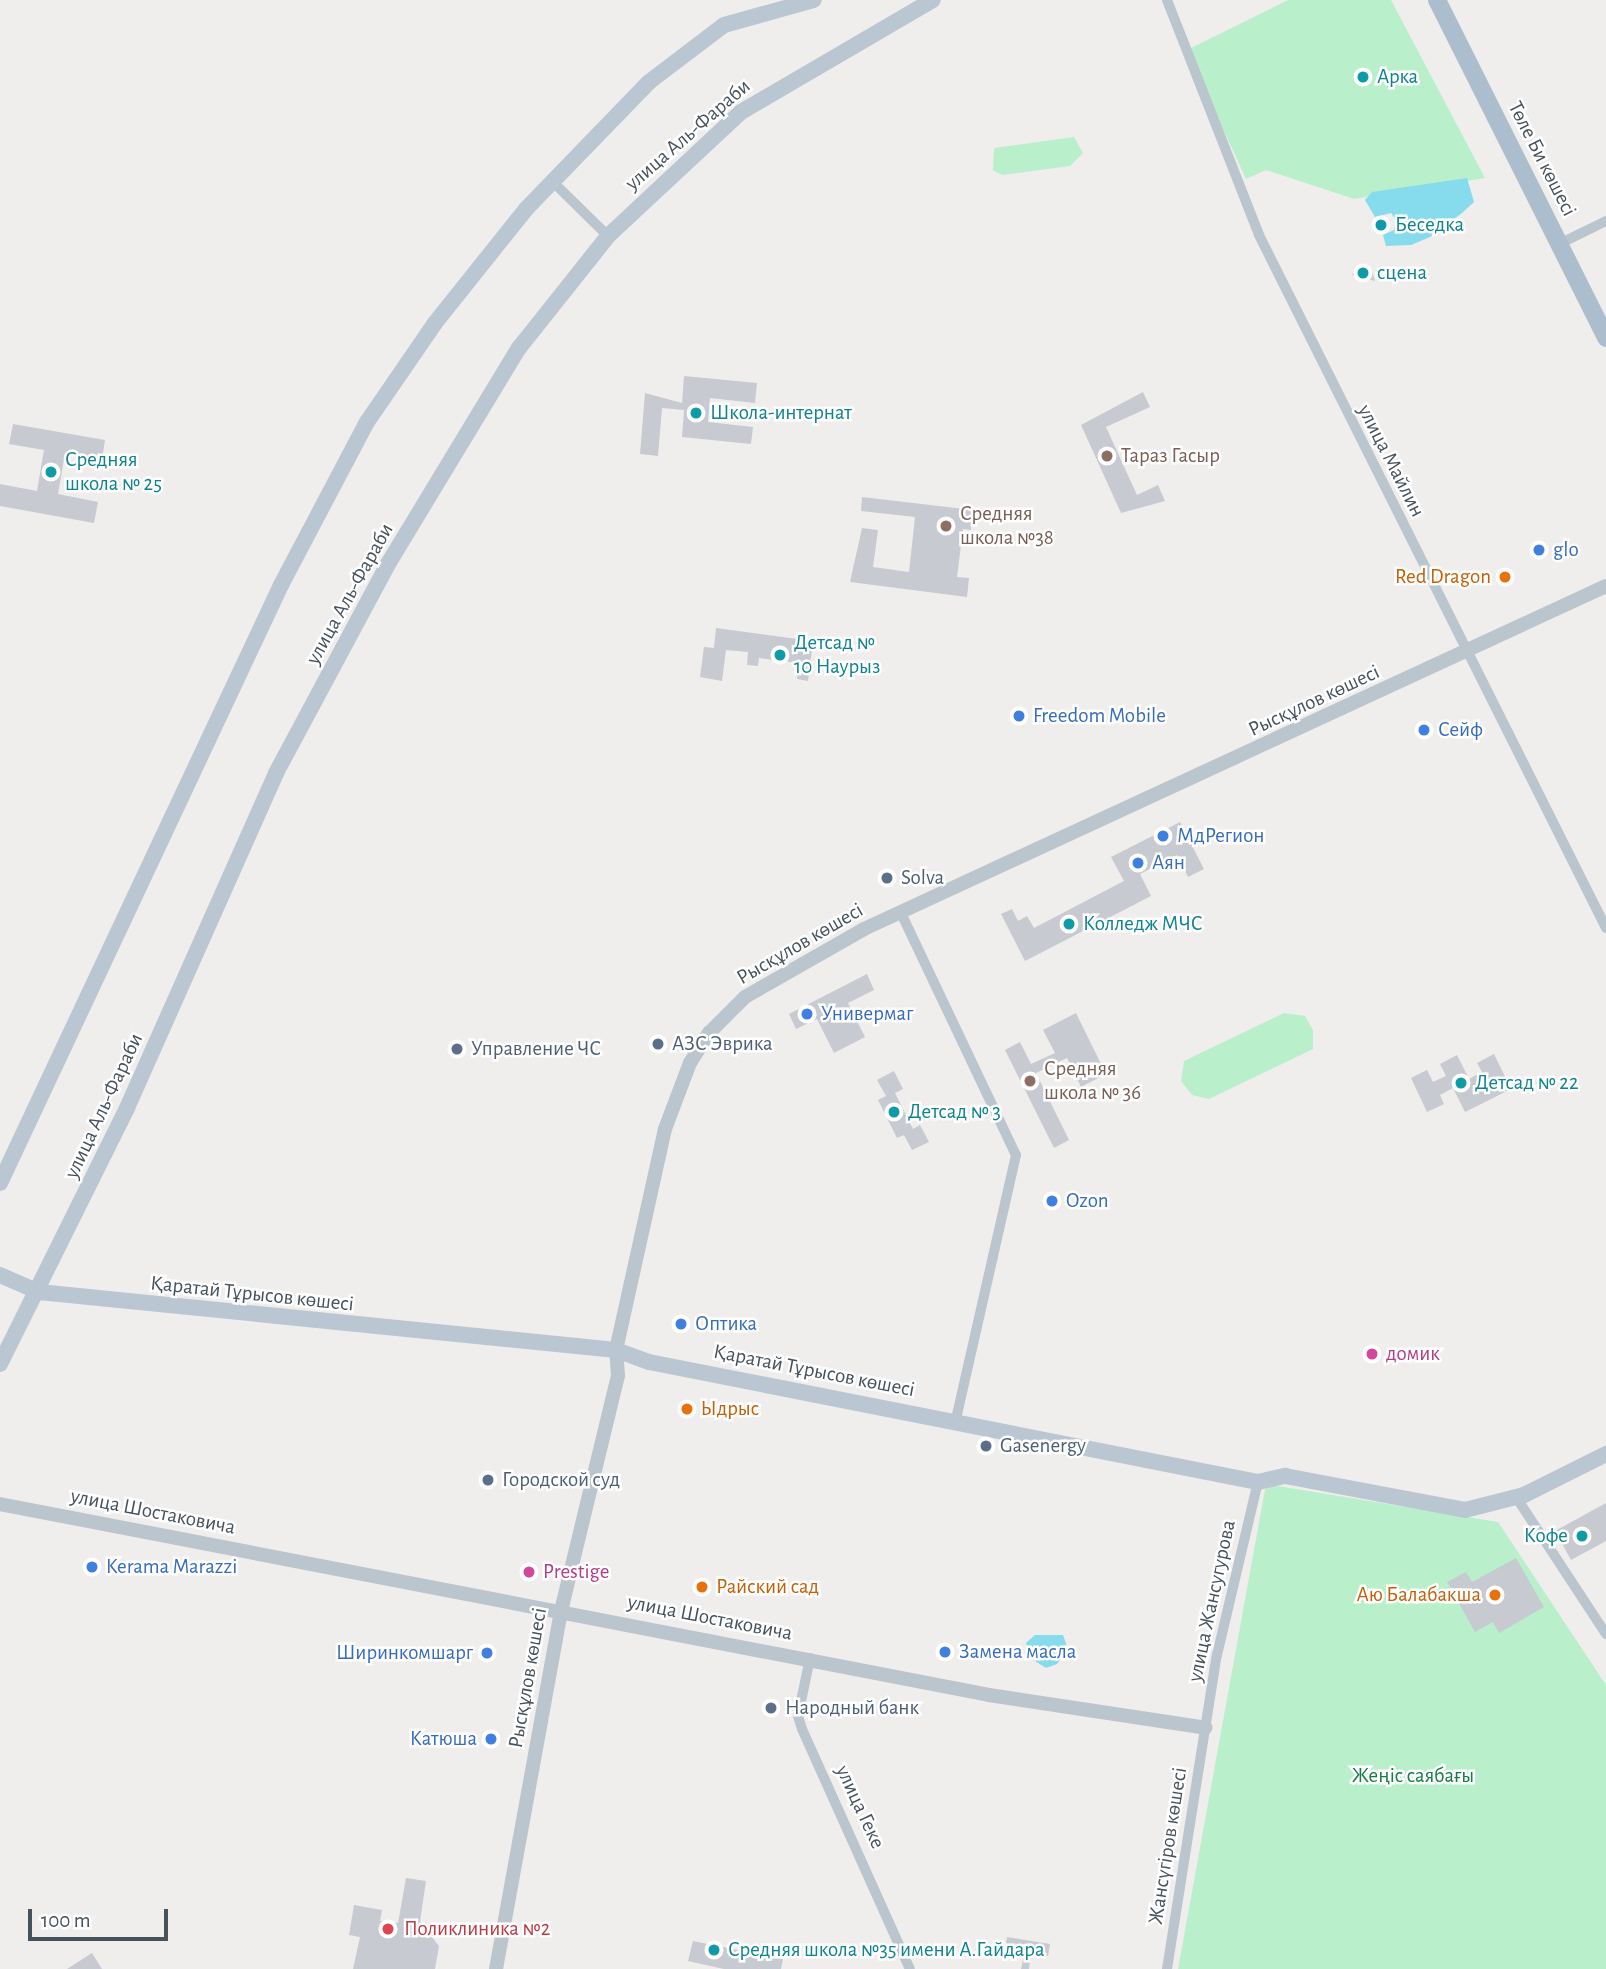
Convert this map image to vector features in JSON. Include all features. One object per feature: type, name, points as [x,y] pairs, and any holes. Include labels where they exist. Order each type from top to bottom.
[{"type":"main road","points":[[0,1183],[332,486],[367,422],[435,323],[552,181],[641,89],[724,25],[814,0]]},
{"type":"main road","name":"улица Аль-Фараби","points":[[0,1364],[39,1292],[282,761],[388,564],[519,348],[608,236],[741,112],[933,0]]},
{"type":"main road","name":"Төле Би көшесі","points":[[1437,0],[1606,338]]},
{"type":"main road","name":"Қаратай Тұрысов көшесі","points":[[0,1275],[39,1292],[616,1350],[649,1362],[956,1419],[1258,1482],[1285,1476],[1465,1510],[1516,1497],[1606,1454]]},
{"type":"street","name":"улица Майлин","points":[[1167,0],[1259,235],[1606,929]]},
{"type":"street","points":[[552,181],[608,236]]},
{"type":"street","points":[[1559,244],[1606,221]]},
{"type":"street","name":"Рысқұлов көшесі","points":[[496,1969],[561,1611],[618,1376],[616,1350],[665,1129],[690,1063],[709,1033],[745,997],[781,974],[901,913],[1469,654],[1606,586]]},
{"type":"street","points":[[901,913],[1016,1155],[956,1419]]},
{"type":"street","name":"улица Жансугурова","points":[[1206,1728],[1258,1482]]},
{"type":"street","points":[[1516,1497],[1606,1634]]},
{"type":"street","name":"улица Шостаковича","points":[[0,1504],[810,1658],[989,1695],[1206,1728]]},
{"type":"street","name":"улица Геке","points":[[810,1658],[798,1716],[802,1729],[910,1969]]},
{"type":"street","name":"Жансүгіров көшесі","points":[[1167,1969],[1206,1728]]},
{"type":"green space","points":[[1288,0],[1391,0],[1485,178],[1354,199],[1266,170],[1246,179],[1187,50]]},
{"type":"green space","points":[[1074,137],[1083,153],[1070,166],[1002,175],[993,170],[994,148]]},
{"type":"green space","points":[[1284,1013],[1305,1016],[1313,1030],[1313,1049],[1209,1099],[1192,1095],[1181,1081],[1184,1061]]},
{"type":"green space","name":"Жеңіс саябағы","points":[[1266,1484],[1498,1522],[1606,1685],[1606,1969],[1178,1969]]},
{"type":"water","points":[[1467,178],[1474,202],[1462,213],[1430,237],[1411,245],[1386,246],[1383,235],[1394,230],[1396,220],[1391,213],[1375,217],[1365,200],[1372,192]]},
{"type":"water","points":[[1035,1635],[1063,1635],[1068,1649],[1057,1664],[1046,1668],[1030,1658],[1026,1643]]},
{"type":"building","name":"сцена","points":[[1360,265],[1372,271],[1375,281],[1352,275]]},
{"type":"building","name":"Школа-интернат","points":[[684,376],[757,383],[755,403],[710,398],[708,422],[753,427],[751,444],[682,437],[684,410],[662,408],[658,456],[640,454],[645,393],[682,403]]},
{"type":"building","name":"Тараз Гасыр","points":[[1143,392],[1150,407],[1106,427],[1137,495],[1158,485],[1165,501],[1121,513],[1081,425]]},
{"type":"building","name":"Средняя школа № 25","points":[[13,424],[105,440],[102,459],[65,453],[58,494],[98,502],[94,523],[0,506],[0,484],[37,491],[44,450],[9,444]]},
{"type":"building","name":"Средняя школа №38","points":[[862,497],[973,510],[971,530],[963,529],[957,577],[969,578],[967,597],[850,582],[862,528],[878,530],[873,567],[909,572],[915,517],[861,511]]},
{"type":"building","name":"Детсад № 10 Наурыз","points":[[716,628],[813,641],[808,681],[797,679],[799,663],[759,658],[758,666],[747,665],[748,652],[726,650],[722,681],[700,677],[704,647],[714,648]]},
{"type":"building","points":[[1180,822],[1204,869],[1188,877],[1177,855],[1140,874],[1151,896],[1025,961],[1001,914],[1012,909],[1018,921],[1027,916],[1034,928],[1124,881],[1111,857]]},
{"type":"building","name":"Универмаг","points":[[867,974],[874,990],[848,1003],[865,1037],[834,1053],[817,1019],[796,1029],[789,1014]]},
{"type":"building","name":"Средняя школа № 36","points":[[1076,1013],[1106,1074],[1081,1087],[1067,1058],[1036,1073],[1069,1140],[1054,1148],[1005,1050],[1020,1042],[1031,1064],[1055,1053],[1043,1030]]},
{"type":"building","name":"Детсад № 22","points":[[1494,1054],[1511,1089],[1465,1112],[1453,1088],[1440,1095],[1444,1104],[1427,1112],[1411,1078],[1427,1070],[1433,1082],[1446,1076],[1440,1064],[1457,1055],[1469,1079],[1482,1072],[1477,1063]]},
{"type":"building","name":"Детсад № 3","points":[[894,1071],[903,1089],[895,1093],[913,1129],[920,1125],[929,1142],[912,1150],[904,1135],[897,1138],[878,1100],[886,1096],[877,1080]]},
{"type":"building","name":"Кофе","points":[[1606,1503],[1606,1541],[1571,1560],[1555,1531]]},
{"type":"building","name":"Аю Балабакша","points":[[1516,1558],[1544,1607],[1499,1633],[1493,1622],[1475,1632],[1447,1582],[1466,1572],[1472,1582]]},
{"type":"building","name":"Поликлиника №2","points":[[406,1878],[426,1881],[420,1922],[439,1946],[435,1969],[353,1969],[360,1937],[349,1935],[354,1905],[382,1910],[380,1921],[398,1923]]},
{"type":"building","points":[[1007,1937],[1050,1944],[1048,1956],[1031,1954],[1029,1969],[1021,1969],[1024,1954],[1005,1951]]},
{"type":"building","name":"Средняя школа №35 имени А.Гайдара","points":[[693,1941],[783,1959],[781,1969],[724,1969],[688,1961]]},
{"type":"building","points":[[92,1953],[102,1969],[67,1969]]},
{"type":"place","name":"Арка","points":[[1363,77]]},
{"type":"place","name":"Беседка","points":[[1381,225]]},
{"type":"place","name":"сцена","points":[[1363,273]]},
{"type":"place","name":"Школа-интернат","points":[[696,413]]},
{"type":"place","name":"Тараз Гасыр","points":[[1107,456]]},
{"type":"place","name":"Средняя школа № 25","points":[[51,472]]},
{"type":"place","name":"Средняя школа №38","points":[[946,526]]},
{"type":"place","name":"glo","points":[[1539,550]]},
{"type":"place","name":"Red Dragon","points":[[1505,577]]},
{"type":"place","name":"Детсад № 10 Наурыз","points":[[780,655]]},
{"type":"place","name":"Freedom Mobile","points":[[1019,716]]},
{"type":"place","name":"Сейф","points":[[1424,730]]},
{"type":"place","name":"МдРегион","points":[[1163,836]]},
{"type":"place","name":"Аян","points":[[1138,863]]},
{"type":"place","name":"Solva","points":[[887,878]]},
{"type":"place","name":"Колледж МЧС","points":[[1069,924]]},
{"type":"place","name":"Универмаг","points":[[807,1014]]},
{"type":"place","name":"АЗС Эврика","points":[[658,1044]]},
{"type":"place","name":"Управление ЧС","points":[[457,1049]]},
{"type":"place","name":"Средняя школа № 36","points":[[1030,1081]]},
{"type":"place","name":"Детсад № 22","points":[[1461,1083]]},
{"type":"place","name":"Детсад № 3","points":[[894,1112]]},
{"type":"place","name":"Ozon","points":[[1052,1201]]},
{"type":"place","name":"Оптика","points":[[681,1324]]},
{"type":"place","name":"домик","points":[[1372,1354]]},
{"type":"place","name":"Ыдрыс","points":[[687,1409]]},
{"type":"place","name":"Gasenergy","points":[[986,1446]]},
{"type":"place","name":"Городской суд","points":[[488,1480]]},
{"type":"place","name":"Кофе","points":[[1582,1536]]},
{"type":"place","name":"Kerama Marazzi","points":[[92,1567]]},
{"type":"place","name":"Prestige","points":[[529,1572]]},
{"type":"place","name":"Райский сад","points":[[702,1587]]},
{"type":"place","name":"Аю Балабакша","points":[[1495,1595]]},
{"type":"place","name":"Замена масла","points":[[945,1652]]},
{"type":"place","name":"Ширинкомшарг","points":[[487,1653]]},
{"type":"place","name":"Народный банк","points":[[771,1708]]},
{"type":"place","name":"Катюша","points":[[491,1739]]},
{"type":"place","name":"Поликлиника №2","points":[[388,1929]]},
{"type":"place","name":"Средняя школа №35 имени А.Гайдара","points":[[714,1950]]}]
